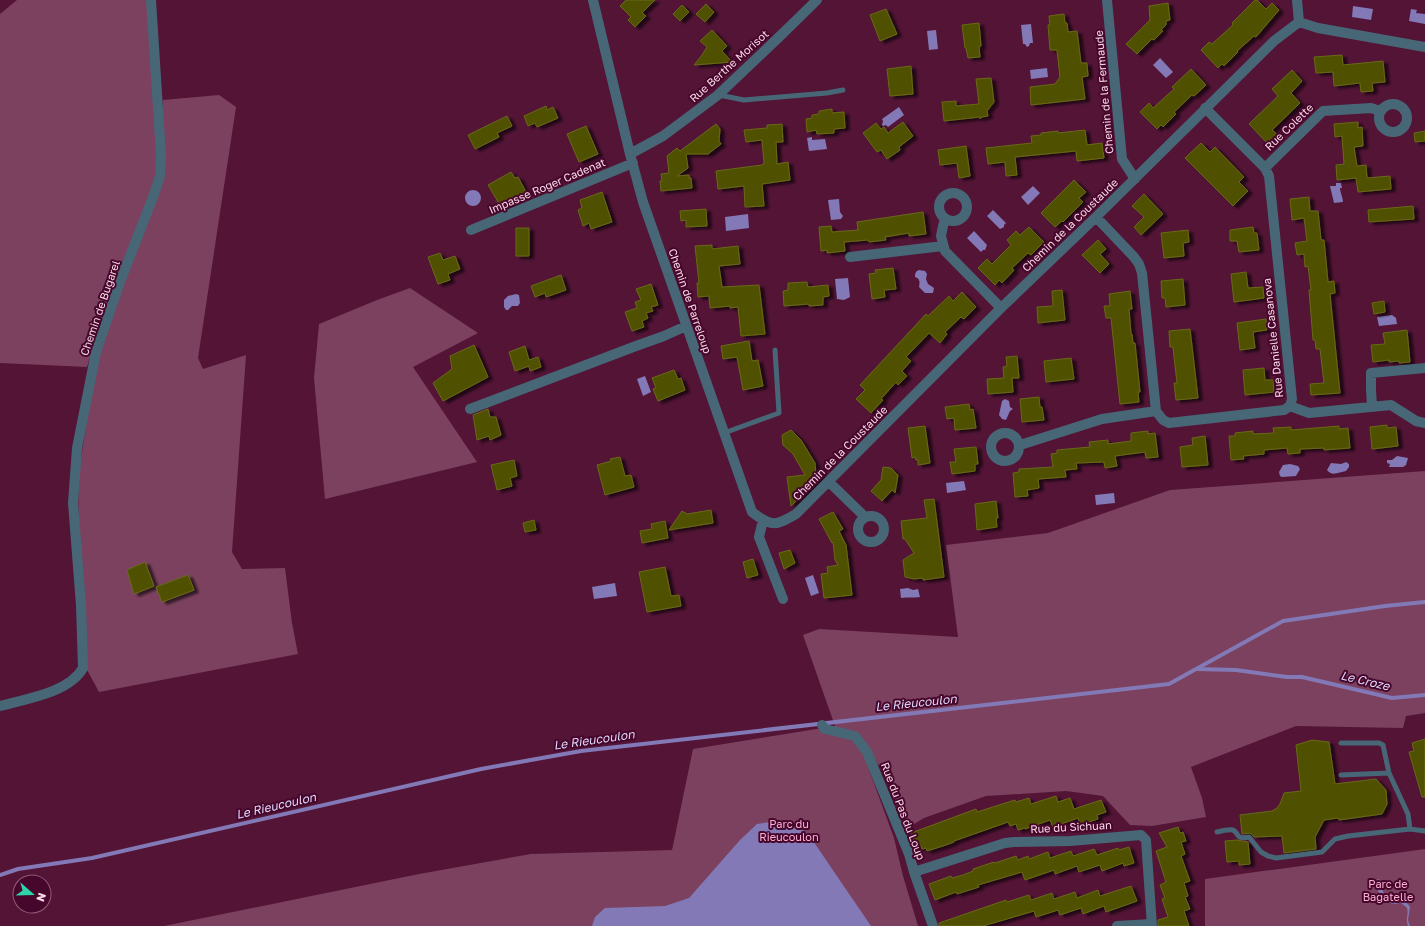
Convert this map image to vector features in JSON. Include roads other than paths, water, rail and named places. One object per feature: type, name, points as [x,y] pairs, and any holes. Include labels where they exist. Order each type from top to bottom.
[{"type":"street","name":"Chemin de Bugarel","points":[[0,706],[58,690],[79,675],[83,668],[81,613],[73,503],[77,448],[96,352],[120,282],[160,176],[161,155],[151,0]]},
{"type":"street","name":"Chemin de Parreloup","points":[[593,0],[631,158],[648,218],[752,512],[763,520]]},
{"type":"street","name":"Rue Berthe Morisot","points":[[631,158],[718,95],[817,0]]},
{"type":"street","name":"Chemin de la Fermaude","points":[[1108,0],[1122,160],[1135,179]]},
{"type":"street","points":[[1297,0],[1298,22],[1318,28],[1425,47]]},
{"type":"street","name":"Chemin de la Coustaude","points":[[763,520],[773,523],[781,523],[796,514],[1001,308],[1135,179],[1205,108],[1274,41],[1298,22]]},
{"type":"street","name":"Rue Danielle Casanova","points":[[1156,411],[1163,420],[1169,422],[1284,410],[1290,406],[1292,399],[1269,176],[1265,168],[1205,108]]},
{"type":"street","name":"Rue Colette","points":[[1265,168],[1323,111],[1371,108],[1380,111]]},
{"type":"street","name":"Impasse Roger Cadenat","points":[[471,230],[631,158]]},
{"type":"street","points":[[1020,445],[1102,419],[1156,411],[1142,273],[1139,264],[1134,257],[1096,217]]},
{"type":"street","points":[[945,219],[941,236],[945,251],[1001,308]]},
{"type":"street","points":[[850,257],[943,246]]},
{"type":"street","points":[[470,409],[664,336],[686,326]]},
{"type":"street","points":[[1372,407],[1371,373],[1425,368]]},
{"type":"street","points":[[1290,406],[1309,413],[1391,405],[1416,421],[1425,423]]},
{"type":"street","points":[[829,482],[862,514],[864,518]]},
{"type":"street","points":[[763,520],[759,537],[783,599]]},
{"type":"street","name":"Rue du Pas du Loup","points":[[824,727],[855,736],[867,752],[909,854],[933,926]]},
{"type":"street","name":"Rue du Sichuan","points":[[914,872],[1005,843],[1070,841],[1141,835],[1146,840],[1152,925]]},
{"type":"street","points":[[1117,926],[1152,925]]},
{"type":"lane","points":[[718,95],[744,100],[827,93],[843,90]]},
{"type":"lane","points":[[724,433],[779,413],[775,350]]},
{"type":"lane","points":[[1341,743],[1379,742],[1383,744],[1389,773],[1408,814],[1410,830]]},
{"type":"lane","points":[[1341,775],[1389,773]]},
{"type":"lane","points":[[1217,832],[1232,830],[1235,831],[1237,836],[1240,838],[1249,837],[1252,839],[1256,848],[1261,852],[1276,858],[1322,852],[1335,839],[1348,836],[1410,830],[1425,831]]},
{"type":"waterway","name":"Le Rieucoulon","points":[[0,875],[18,869],[92,858],[481,769],[581,751],[1169,684],[1283,621],[1385,606],[1425,602]]},
{"type":"waterway","name":"Le Croze","points":[[1197,669],[1236,670],[1287,677],[1302,677],[1392,698],[1425,695]]},
{"type":"park label","name":"Parc du Rieucoulon","points":[[789,830]]},
{"type":"park label","name":"Parc de Bagatelle","points":[[1388,890]]}]
